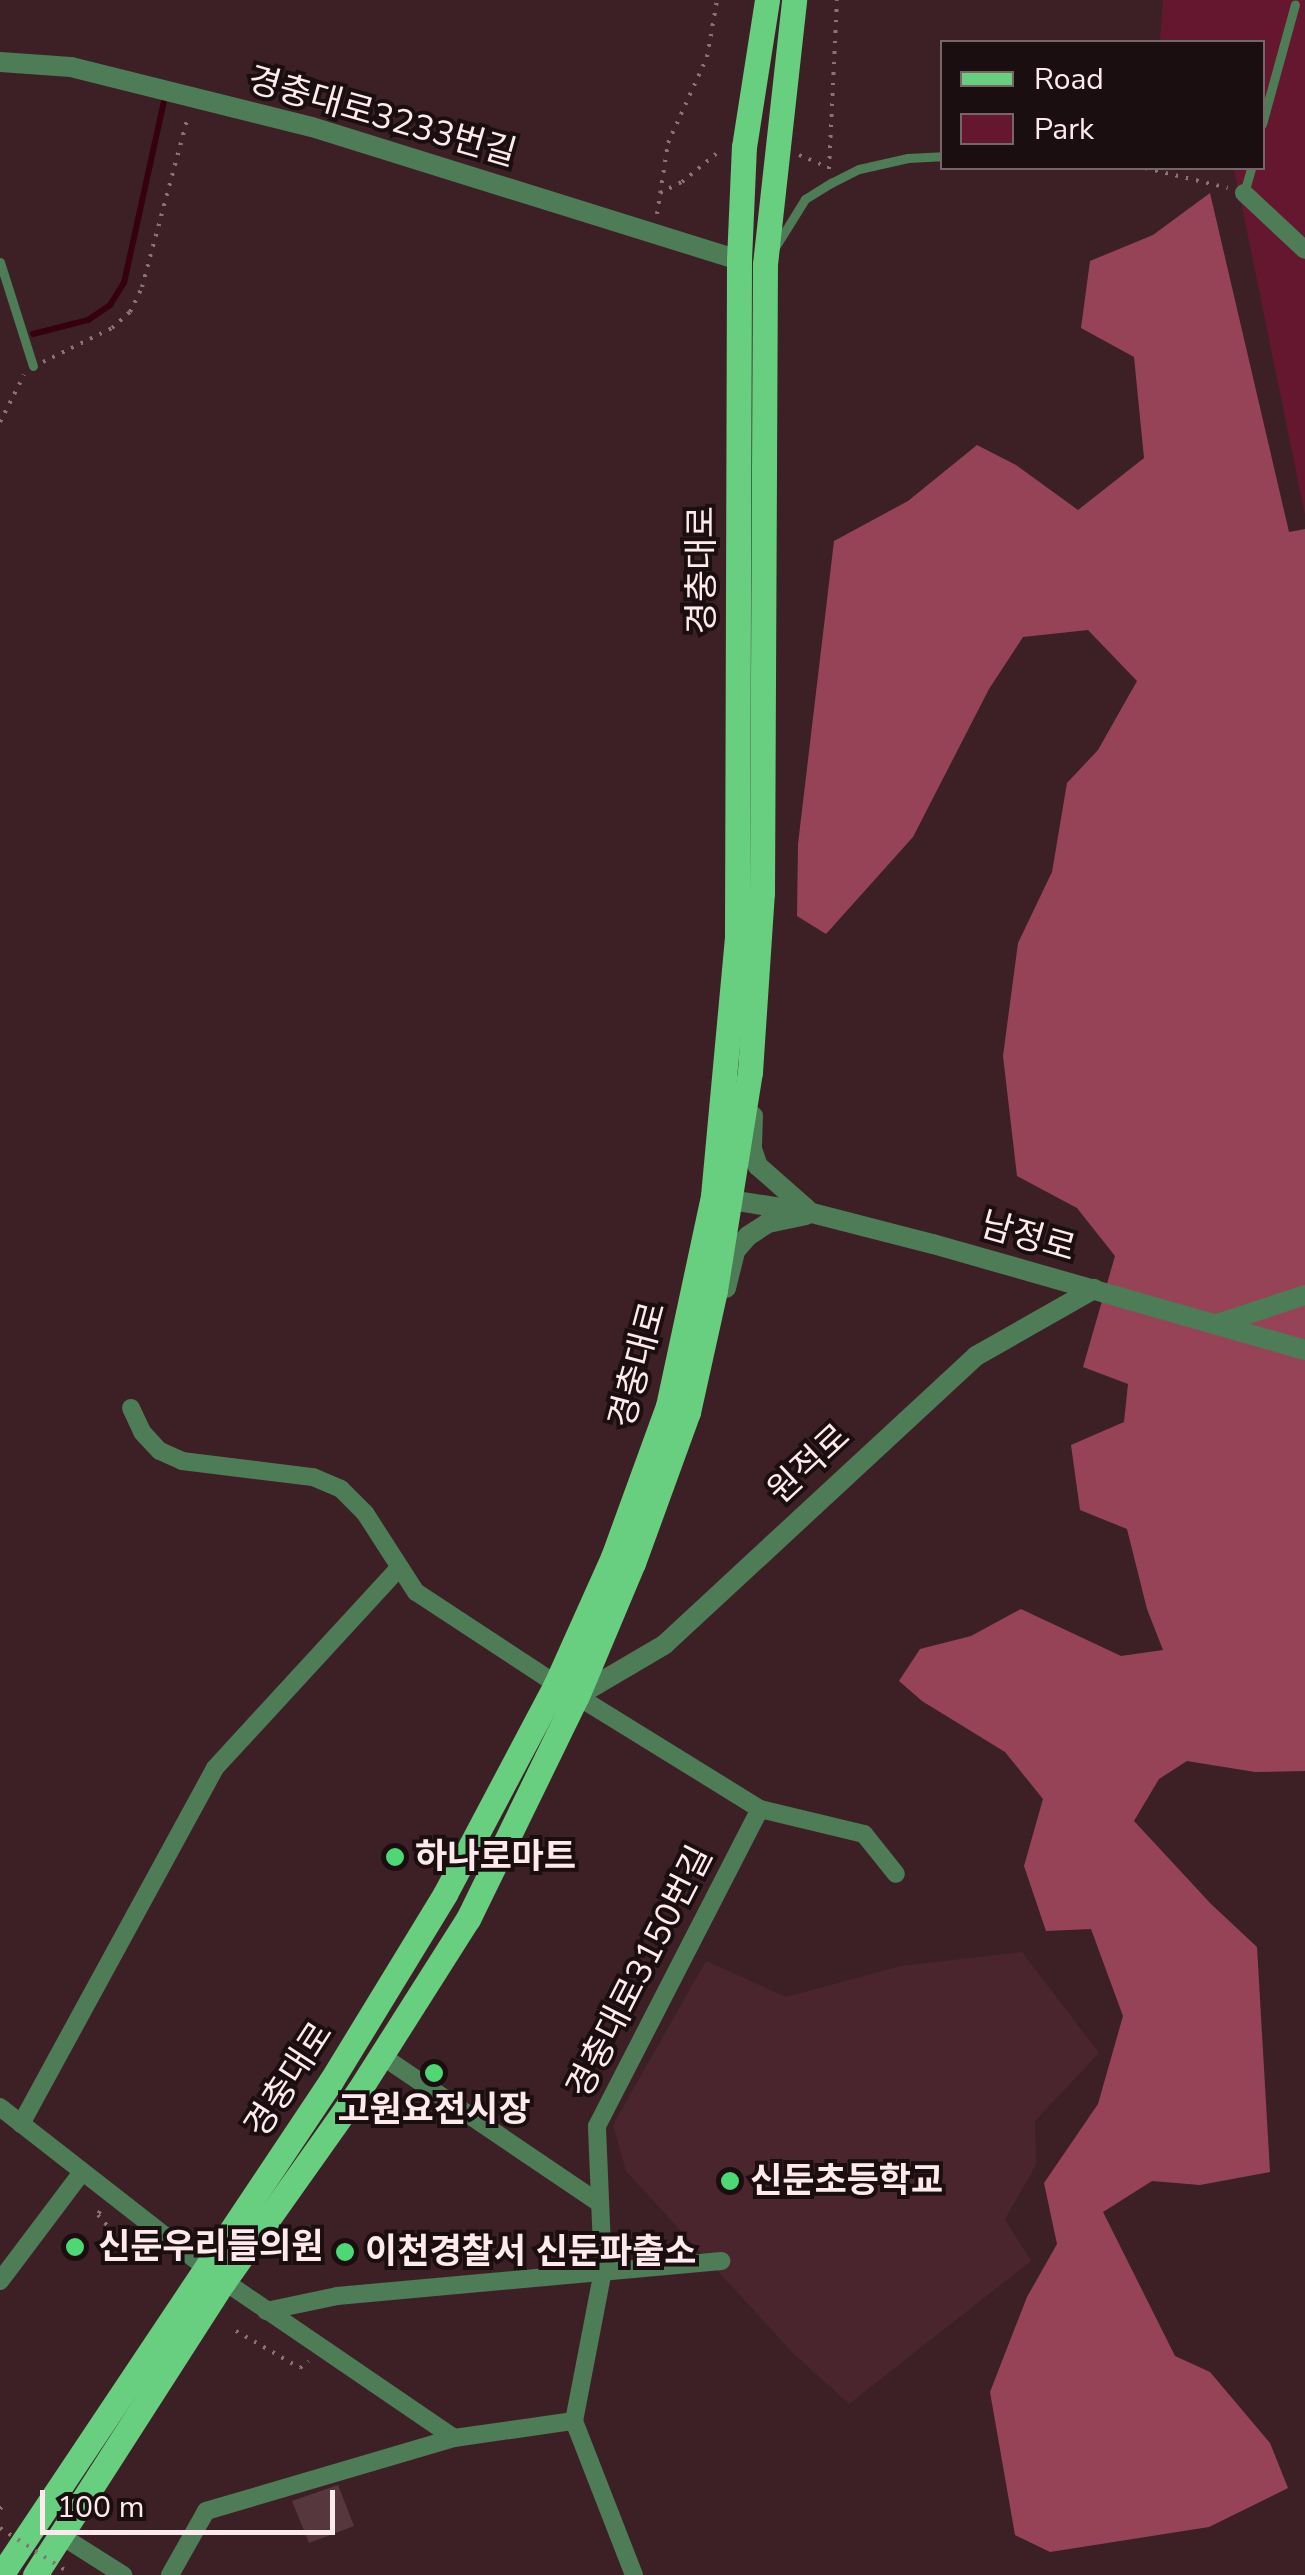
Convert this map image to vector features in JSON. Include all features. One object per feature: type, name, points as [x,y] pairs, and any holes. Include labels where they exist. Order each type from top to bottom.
[{"type":"main road","name":"경충대로","points":[[34,2575],[394,1983],[566,1690],[633,1563],[688,1412],[731,1200],[750,1072],[763,876],[752,262],[744,147],[767,0]]},
{"type":"main road","name":"경충대로","points":[[1,2575],[215,2275],[382,2056],[468,1919],[566,1690],[668,1406],[686,1332],[722,1133],[740,850],[752,262],[794,0]]},
{"type":"street","name":"경충대로3233번길","points":[[0,62],[71,66],[312,127],[752,262]]},
{"type":"street","points":[[1244,192],[1305,250]]},
{"type":"street","points":[[750,1072],[758,1089],[751,1126],[758,1166],[812,1213]]},
{"type":"street","name":"남정로","points":[[731,1200],[812,1213],[1305,1350]]},
{"type":"street","points":[[708,1326],[718,1318],[735,1251],[768,1223],[812,1213]]},
{"type":"street","name":"원적로","points":[[566,1690],[664,1644],[943,1382],[1016,1331],[1094,1289]]},
{"type":"street","points":[[1217,1324],[1305,1296]]},
{"type":"street","points":[[131,1408],[142,1432],[160,1451],[182,1461],[313,1477],[340,1489],[365,1512],[416,1592],[760,1809],[864,1834],[896,1874]]},
{"type":"street","points":[[21,2124],[215,1768],[400,1568]]},
{"type":"street","name":"경충대로3150번길","points":[[574,2422],[603,2272],[597,2126],[760,1809]]},
{"type":"street","points":[[382,2056],[600,2203]]},
{"type":"street","points":[[0,2106],[215,2275],[454,2438]]},
{"type":"street","points":[[0,2280],[82,2172]]},
{"type":"street","points":[[266,2312],[337,2296],[721,2262]]},
{"type":"street","points":[[170,2575],[206,2511],[454,2438],[574,2422],[634,2575]]},
{"type":"street","points":[[60,2535],[123,2575]]},
{"type":"lane","points":[[1265,113],[1295,4]]},
{"type":"lane","points":[[752,262],[805,199],[831,183],[859,169],[908,158],[940,156]]},
{"type":"lane","points":[[1244,192],[1250,170]]},
{"type":"lane","points":[[0,262],[34,366]]},
{"type":"path","points":[[654,234],[668,144],[707,56],[717,0]]},
{"type":"path","points":[[831,183],[828,168],[837,0]]},
{"type":"path","points":[[0,422],[26,370],[112,328],[130,312],[142,286],[193,97]]},
{"type":"path","points":[[660,193],[716,153]]},
{"type":"path","points":[[799,155],[828,168]]},
{"type":"path","points":[[1154,170],[1244,192]]},
{"type":"path","points":[[111,2194],[98,2214],[133,2255]]},
{"type":"path","points":[[236,2332],[300,2368],[322,2350]]},
{"type":"path","points":[[0,2528],[65,2570]]},
{"type":"shaded area","points":[[1210,193],[1289,532],[1305,529],[1305,1771],[1255,1772],[1187,1761],[1159,1779],[1134,1821],[1257,1947],[1270,2172],[1200,2185],[1152,2181],[1103,2212],[1175,2356],[1210,2372],[1270,2443],[1288,2488],[1209,2527],[1050,2552],[1015,2535],[990,2392],[1027,2297],[1057,2244],[1044,2183],[1098,2104],[1123,2016],[1091,1929],[1046,1931],[1024,1866],[1043,1799],[1005,1752],[922,1701],[899,1681],[920,1649],[971,1636],[1021,1609],[1121,1656],[1163,1650],[1147,1609],[1127,1529],[1080,1510],[1071,1445],[1124,1422],[1128,1384],[1083,1367],[1115,1256],[1077,1208],[1017,1176],[1003,1056],[1018,943],[1052,872],[1067,783],[1098,750],[1137,681],[1088,630],[1023,637],[989,689],[913,837],[826,934],[797,916],[798,844],[834,541],[908,501],[977,445],[1016,465],[1078,510],[1144,458],[1134,357],[1081,328],[1090,261],[1153,235]]},
{"type":"shaded area","name":"신둔초등학교","points":[[1022,1952],[1099,2053],[1035,2121],[1036,2165],[1005,2219],[1031,2261],[849,2404],[792,2352],[626,2171],[613,2125],[706,1961],[786,1997],[901,1966]]},
{"type":"green space","points":[[1163,0],[1305,0],[1305,515],[1234,170],[1265,170],[1265,40],[1160,40]]},
{"type":"building","points":[[338,2485],[354,2526],[309,2543],[292,2501]]},
{"type":"waterway","points":[[33,334],[88,320],[110,305],[124,283],[165,97]]},
{"type":"place","name":"하나로마트","points":[[395,1857]]},
{"type":"place","name":"고원요전시장","points":[[434,2073]]},
{"type":"place","name":"신둔초등학교","points":[[730,2181]]},
{"type":"place","name":"신둔우리들의원","points":[[75,2247]]},
{"type":"place","name":"이천경찰서 신둔파출소","points":[[345,2252]]}]
